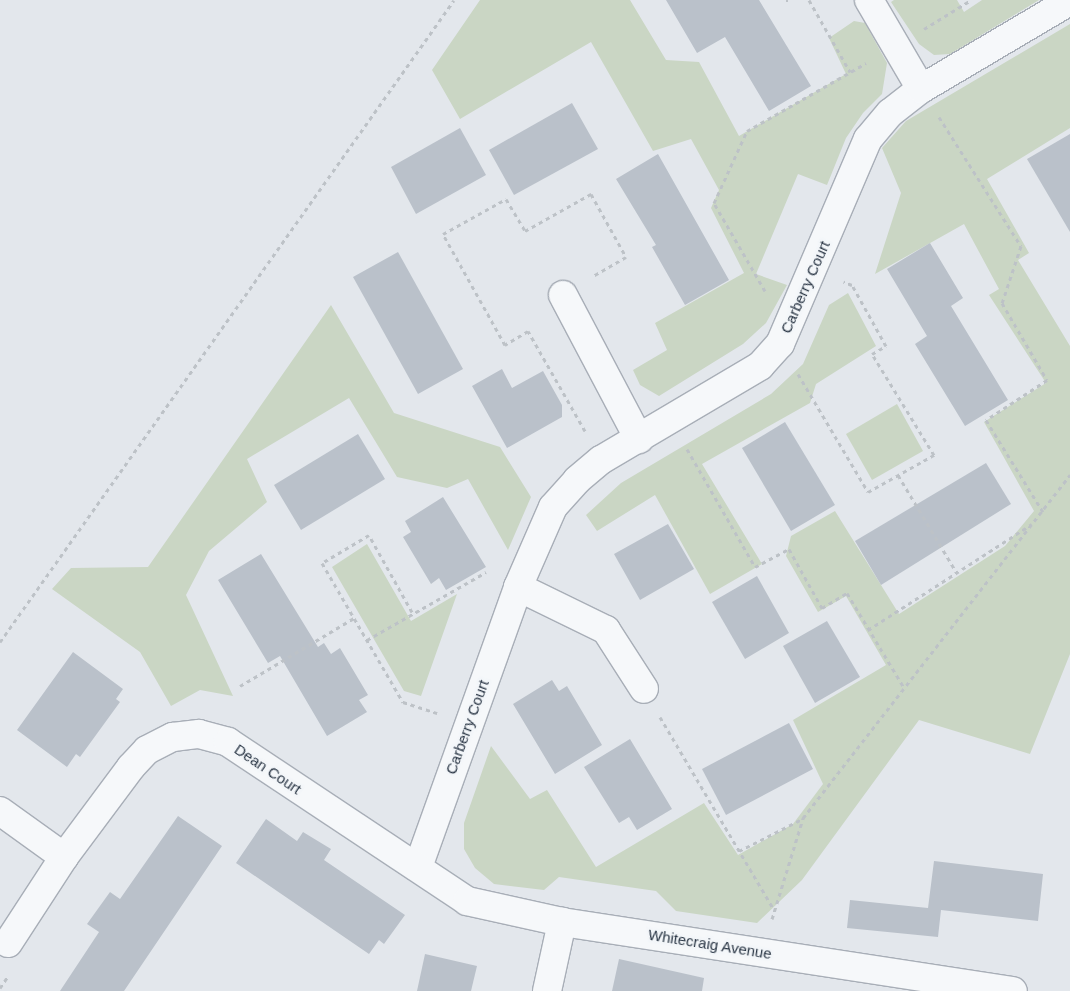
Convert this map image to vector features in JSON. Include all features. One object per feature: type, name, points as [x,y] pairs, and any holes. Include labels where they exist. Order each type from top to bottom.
[{"type":"street","points":[[869,0],[921,89]]},
{"type":"street","name":"Carberry Court","points":[[418,868],[518,587],[553,507],[577,480],[601,460],[760,366],[780,344],[796,313],[868,140],[890,113],[921,89],[1070,1]]},
{"type":"street","points":[[563,295],[639,439]]},
{"type":"street","points":[[518,587],[606,630],[644,689]]},
{"type":"street","name":"Dean Court","points":[[8,943],[64,857],[131,767],[148,750],[173,737],[199,734],[228,742],[418,868]]},
{"type":"street","points":[[0,811],[64,857]]},
{"type":"street","name":"Whitecraig Avenue","points":[[418,868],[467,901],[562,922],[1013,991]]},
{"type":"street","points":[[547,991],[562,922]]},
{"type":"path","points":[[0,642],[454,0]]},
{"type":"path","points":[[809,0],[850,72]]},
{"type":"path","points":[[796,313],[768,297],[714,203],[747,131],[896,46],[964,2],[971,0]]},
{"type":"path","points":[[921,89],[1021,246],[1002,303],[1047,380],[986,420],[1043,512]]},
{"type":"path","points":[[780,344],[868,492],[934,455],[872,354],[886,346],[852,285],[813,271]]},
{"type":"path","points":[[671,420],[755,567],[789,549],[822,608],[847,594],[904,689]]},
{"type":"path","points":[[898,475],[957,573]]},
{"type":"path","points":[[765,952],[774,910],[803,818],[1070,475]]},
{"type":"path","points":[[868,630],[1035,522]]},
{"type":"path","points":[[412,612],[369,535],[322,563],[404,702],[468,724]]},
{"type":"path","points":[[367,640],[412,612],[489,571],[518,587]]},
{"type":"path","points":[[240,686],[354,618]]},
{"type":"path","points":[[644,689],[774,910]]},
{"type":"path","points":[[740,851],[803,818]]},
{"type":"green space","points":[[480,0],[630,0],[666,60],[699,62],[739,136],[846,74],[829,38],[854,21],[865,23],[887,63],[882,94],[863,113],[846,138],[827,185],[798,174],[756,274],[787,285],[766,323],[743,344],[659,396],[640,385],[633,370],[667,350],[655,323],[744,273],[711,208],[719,190],[691,139],[653,151],[591,42],[460,119],[432,70]]},
{"type":"green space","points":[[894,0],[957,0],[964,12],[982,0],[1039,0],[950,54],[934,55],[919,44],[891,2]]},
{"type":"green space","points":[[1070,24],[1070,128],[987,179],[1029,253],[1018,260],[1070,346],[1070,654],[1030,754],[919,720],[802,880],[757,923],[676,911],[656,891],[559,877],[544,890],[494,884],[475,868],[464,849],[464,823],[491,746],[530,799],[547,790],[596,867],[704,803],[738,855],[793,824],[823,784],[793,720],[886,665],[846,596],[818,612],[786,556],[791,536],[835,511],[899,614],[1005,546],[1034,511],[984,422],[1046,383],[989,295],[999,289],[964,224],[875,274],[901,193],[882,148],[906,121]]},
{"type":"green space","points":[[848,293],[876,346],[816,384],[810,403],[702,464],[762,564],[710,594],[655,495],[597,531],[586,515],[621,483],[771,394],[803,364],[829,305]]},
{"type":"green space","points":[[331,305],[394,413],[500,447],[531,497],[508,550],[468,479],[447,488],[397,477],[349,398],[247,459],[267,502],[209,551],[186,595],[233,696],[200,690],[171,706],[140,652],[52,589],[71,568],[148,567]]},
{"type":"green space","points":[[897,404],[923,451],[872,480],[846,434]]},
{"type":"green space","points":[[367,544],[411,621],[457,594],[421,696],[404,691],[332,567]]},
{"type":"building","points":[[666,0],[759,0],[811,86],[769,111],[725,37],[697,53]]},
{"type":"building","points":[[572,103],[598,149],[514,195],[489,150]]},
{"type":"building","points":[[460,128],[486,175],[416,214],[391,167]]},
{"type":"building","points":[[1070,134],[1070,232],[1027,159]]},
{"type":"building","points":[[658,154],[729,280],[685,305],[652,247],[656,245],[616,179]]},
{"type":"building","points":[[930,243],[963,298],[951,306],[1008,400],[965,426],[915,344],[927,336],[887,269]]},
{"type":"building","points":[[398,252],[463,369],[418,394],[353,277]]},
{"type":"building","points":[[502,369],[512,388],[543,371],[562,405],[562,417],[507,448],[472,386]]},
{"type":"building","points":[[785,422],[835,505],[791,531],[742,448]]},
{"type":"building","points":[[358,434],[385,479],[301,530],[274,485]]},
{"type":"building","points":[[986,463],[1011,504],[881,585],[855,541]]},
{"type":"building","points":[[443,497],[486,567],[446,590],[439,578],[431,584],[403,537],[411,532],[405,521]]},
{"type":"building","points":[[668,524],[694,569],[640,600],[614,554]]},
{"type":"building","points":[[261,554],[318,647],[324,643],[331,654],[340,648],[368,695],[359,700],[367,712],[327,736],[280,656],[268,663],[218,580]]},
{"type":"building","points":[[757,576],[789,633],[745,659],[712,602]]},
{"type":"building","points":[[827,621],[860,677],[815,703],[783,646]]},
{"type":"building","points":[[73,652],[123,689],[116,699],[120,702],[80,757],[76,754],[67,767],[17,730]]},
{"type":"building","points":[[552,680],[559,691],[567,686],[602,745],[555,774],[513,704]]},
{"type":"building","points":[[789,723],[813,769],[726,815],[702,769]]},
{"type":"building","points":[[630,739],[672,809],[637,830],[629,817],[619,823],[584,767]]},
{"type":"building","points":[[178,816],[222,846],[124,991],[60,991],[99,932],[87,924],[110,892],[120,899]]},
{"type":"building","points":[[266,819],[297,841],[303,832],[331,849],[324,860],[405,915],[384,944],[379,940],[369,954],[236,863]]},
{"type":"building","points":[[934,861],[1043,874],[1038,921],[941,910],[938,937],[847,928],[850,900],[928,908]]},
{"type":"building","points":[[425,954],[477,966],[471,991],[417,991]]},
{"type":"building","points":[[619,959],[704,978],[702,991],[612,991]]}]
